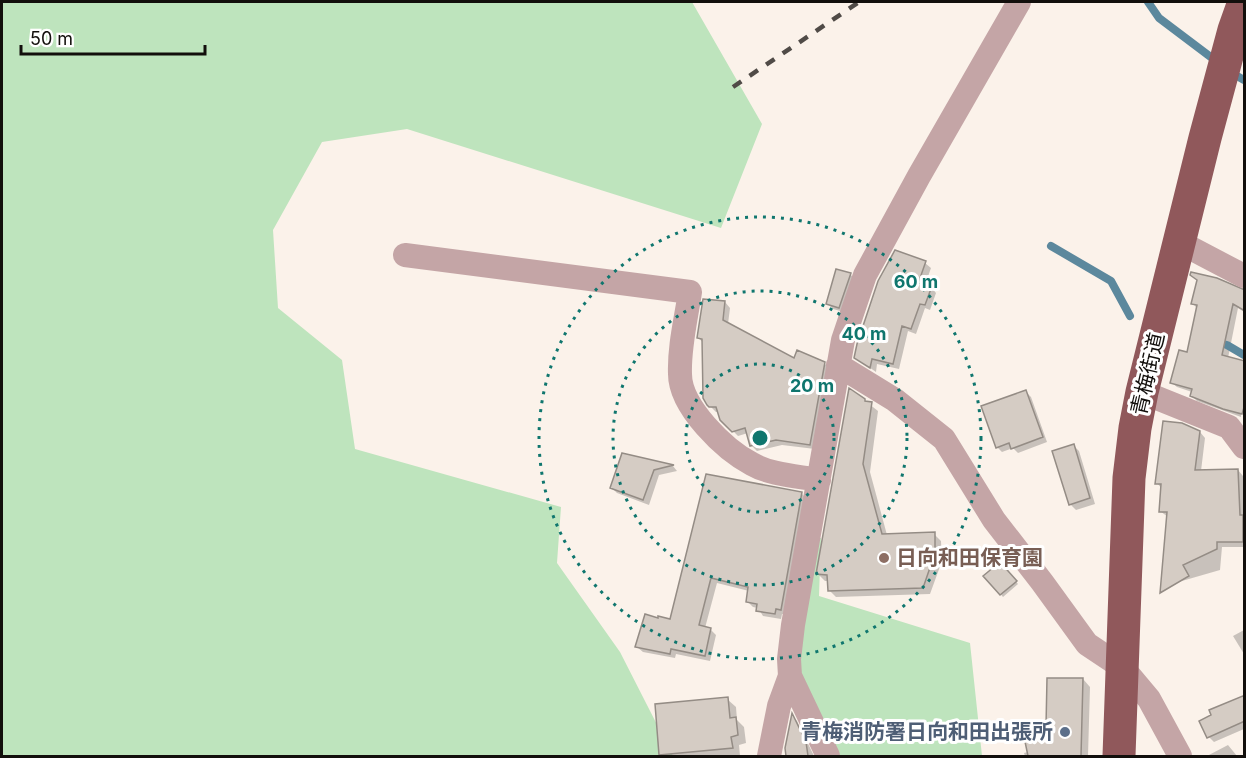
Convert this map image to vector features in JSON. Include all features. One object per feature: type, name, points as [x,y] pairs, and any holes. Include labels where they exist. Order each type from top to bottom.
[{"type":"highway","name":"青梅街道","points":[[1119,756],[1129,478],[1142,392],[1205,138],[1239,16]]},
{"type":"street","points":[[828,756],[790,676],[789,659],[843,340],[866,275],[919,176],[1019,2]]},
{"type":"street","points":[[1179,242],[1245,276]]},
{"type":"street","points":[[405,255],[690,292],[680,374],[682,388],[694,409],[726,447],[752,465],[819,480]]},
{"type":"street","points":[[838,365],[895,400],[944,439],[994,520],[1087,644],[1123,668],[1149,699],[1180,756]]},
{"type":"street","points":[[1142,392],[1229,427],[1245,447]]},
{"type":"street","points":[[769,756],[779,706],[790,676]]},
{"type":"green space","points":[[2,2],[692,2],[762,124],[721,228],[407,129],[322,142],[273,230],[278,308],[342,360],[355,449],[561,507],[557,563],[620,652],[673,756],[2,756]]},
{"type":"green space","points":[[816,538],[821,538],[819,596],[970,643],[982,756],[836,756],[796,668]]},
{"type":"building","points":[[895,250],[926,261],[919,281],[932,286],[925,305],[920,304],[911,329],[902,326],[893,364],[872,359],[870,368],[854,358],[878,281]]},
{"type":"building","points":[[836,269],[851,273],[839,308],[826,304]]},
{"type":"building","points":[[1191,272],[1217,278],[1245,290],[1245,311],[1233,304],[1222,355],[1245,361],[1245,404],[1242,414],[1190,396],[1192,389],[1170,383],[1179,350],[1187,352],[1197,305],[1191,304],[1197,280],[1190,275]]},
{"type":"building","points":[[703,299],[725,301],[723,320],[794,358],[797,350],[825,362],[810,445],[776,440],[750,446],[745,428],[732,432],[720,420],[716,407],[707,405],[703,398],[702,339],[697,338]]},
{"type":"building","points":[[849,388],[865,401],[872,402],[863,464],[882,534],[935,532],[935,553],[923,588],[828,591],[827,575],[816,574]]},
{"type":"building","points":[[1026,390],[1043,437],[1011,449],[1009,443],[996,448],[981,406]]},
{"type":"building","points":[[1163,421],[1182,423],[1200,431],[1195,470],[1238,469],[1240,515],[1243,515],[1243,542],[1217,542],[1217,549],[1183,565],[1189,576],[1160,593],[1167,512],[1159,512],[1161,484],[1155,484]]},
{"type":"building","points":[[1074,444],[1090,498],[1069,505],[1052,451]]},
{"type":"building","points":[[622,453],[674,465],[654,470],[643,500],[610,488]]},
{"type":"building","points":[[706,474],[802,492],[781,610],[776,609],[775,614],[756,611],[757,604],[746,602],[748,587],[711,578],[699,625],[711,628],[705,656],[671,649],[670,654],[635,647],[645,614],[670,619]]},
{"type":"building","points":[[1000,562],[1017,581],[1000,595],[983,576]]},
{"type":"building","points":[[1047,678],[1083,678],[1081,756],[1028,756],[1023,732],[1046,726]]},
{"type":"building","points":[[1245,695],[1245,721],[1207,738],[1199,721],[1211,715],[1209,710]]},
{"type":"building","points":[[728,697],[730,718],[736,717],[738,735],[731,737],[733,748],[659,755],[655,704]]},
{"type":"building","points":[[792,713],[806,742],[808,756],[786,756],[785,748]]},
{"type":"waterway","points":[[1148,2],[1159,18],[1216,61]]},
{"type":"waterway","points":[[1230,72],[1244,80]]},
{"type":"waterway","points":[[1051,246],[1111,281],[1130,316]]},
{"type":"waterway","points":[[1216,342],[1227,345],[1244,355]]},
{"type":"railway","points":[[733,87],[859,2]]},
{"type":"place","name":"日向和田保育園","points":[[884,558]]},
{"type":"place","name":"青梅消防署日向和田出張所","points":[[1065,732]]}]
